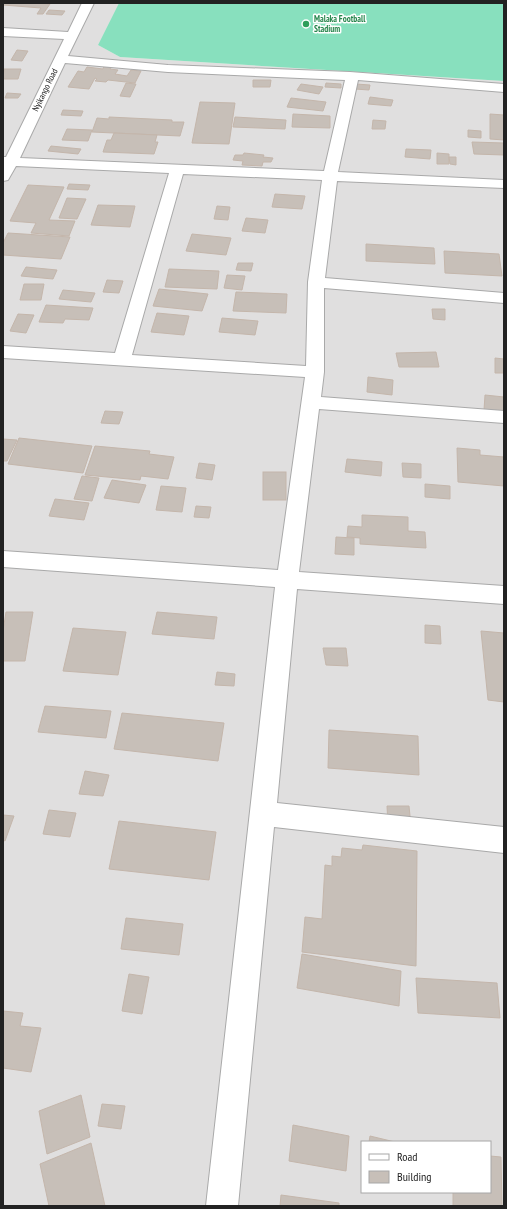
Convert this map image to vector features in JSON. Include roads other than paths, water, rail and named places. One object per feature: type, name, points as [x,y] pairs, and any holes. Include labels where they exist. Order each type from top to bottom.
[{"type":"street","name":"Nyikango Road","points":[[3,177],[7,162],[88,3]]},
{"type":"street","points":[[3,32],[72,36]]},
{"type":"street","points":[[60,59],[94,63],[202,70],[352,76],[504,88]]},
{"type":"street","points":[[222,1206],[287,580],[315,372],[316,282],[330,176],[352,76]]},
{"type":"street","points":[[7,162],[504,184]]},
{"type":"street","points":[[122,359],[177,170]]},
{"type":"street","points":[[316,282],[504,298]]},
{"type":"street","points":[[3,352],[315,372]]},
{"type":"street","points":[[310,402],[504,417]]},
{"type":"street","points":[[3,559],[504,594]]},
{"type":"street","points":[[263,814],[504,840]]},
{"type":"place","name":"Malaka Football Stadium","points":[[306,24]]}]
